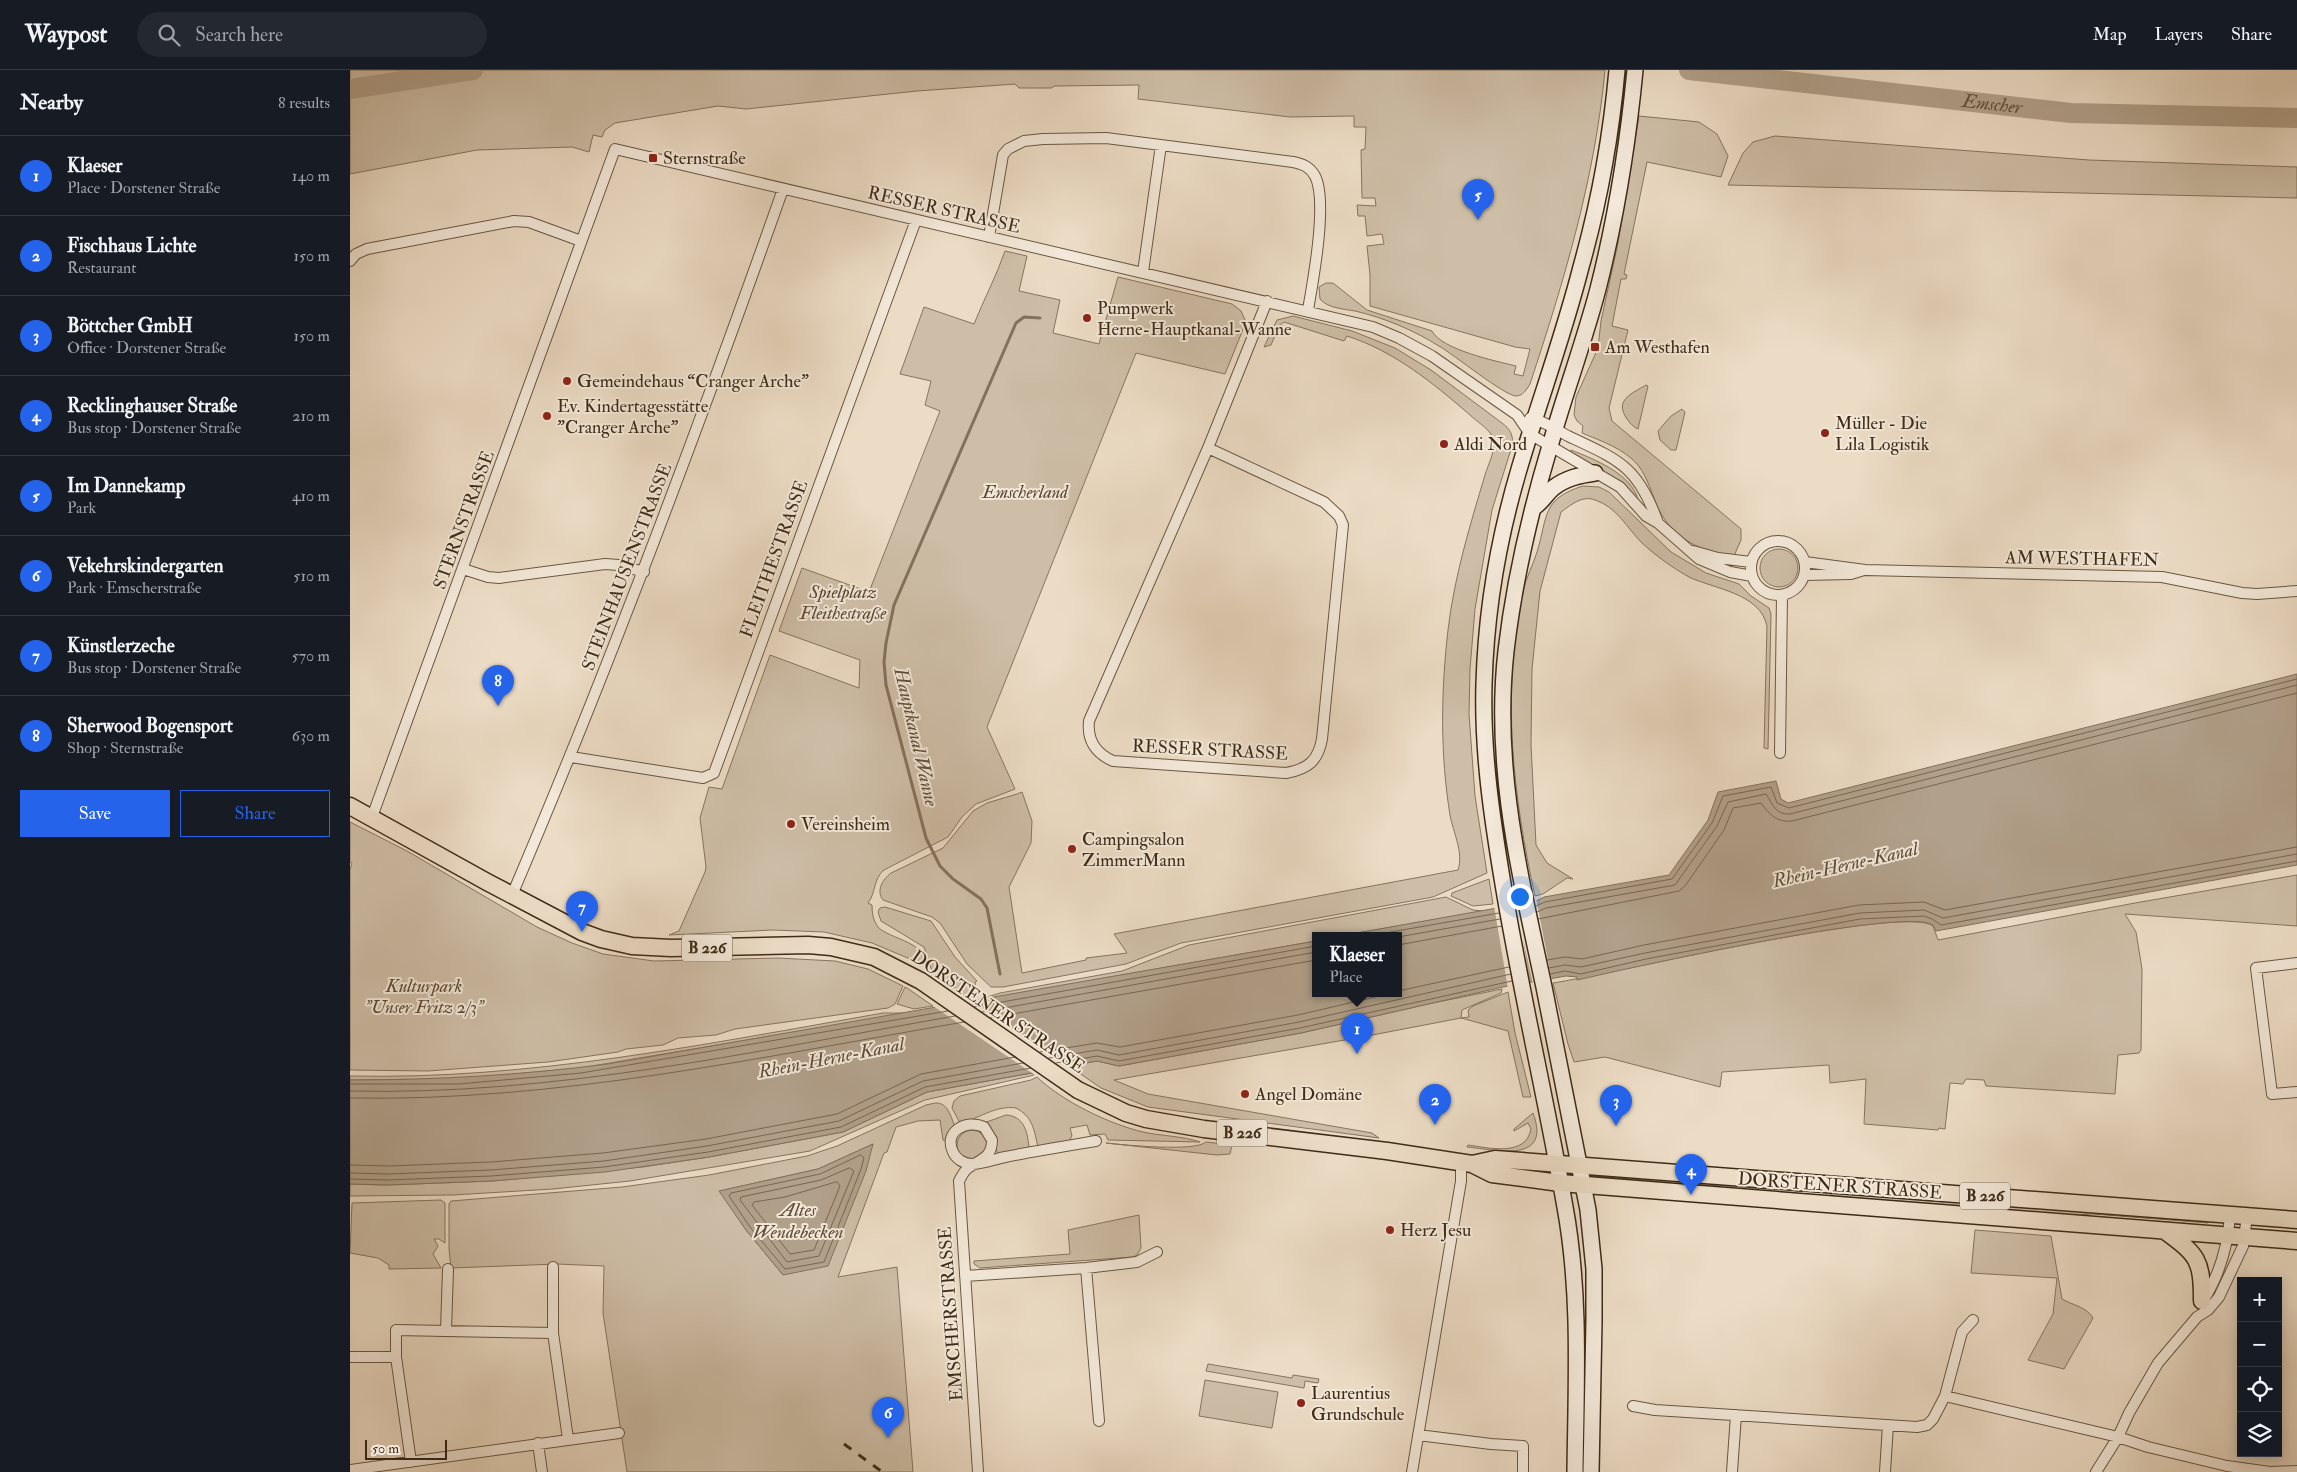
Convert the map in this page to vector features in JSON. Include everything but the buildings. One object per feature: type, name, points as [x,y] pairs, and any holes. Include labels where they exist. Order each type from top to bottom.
[{"type":"main road","points":[[1575,1472],[1576,1348],[1573,1275],[1565,1208],[1521,992],[1488,781],[1484,736],[1484,677],[1486,644],[1496,571],[1512,495],[1585,254],[1608,148],[1617,70]]},
{"type":"main road","points":[[1591,1472],[1594,1269],[1588,1210],[1510,824],[1504,779],[1502,709],[1511,616],[1520,562],[1549,446],[1602,272],[1621,176],[1635,70]]},
{"type":"main road","points":[[1533,508],[1543,502],[1553,488],[1568,479],[1596,472]]},
{"type":"main road","name":"DORSTENER STRASSE","points":[[350,806],[372,816],[512,895],[582,932],[601,939],[632,946],[671,948],[808,945],[856,952],[874,958],[909,974],[1078,1090],[1108,1106],[1146,1119],[1204,1129],[1387,1150],[1467,1163],[1492,1174],[1560,1183],[2297,1242]]},
{"type":"main road","name":"DORSTENER STRASSE","points":[[1467,1163],[1495,1159],[2297,1220]]},
{"type":"main road","points":[[2165,1231],[2183,1244],[2198,1261],[2202,1274],[2201,1308]]},
{"type":"street","points":[[989,237],[1000,163],[1008,149],[1014,145],[1043,139],[1097,138],[1293,162],[1309,168],[1318,185],[1319,220],[1317,253],[1308,310]]},
{"type":"street","points":[[1144,272],[1161,145]]},
{"type":"street","name":"RESSER STRASSE","points":[[615,149],[1308,310],[1373,327],[1399,338],[1432,356],[1517,415],[1530,434]]},
{"type":"street","name":"STERNSTRASSE","points":[[372,816],[378,805],[615,149]]},
{"type":"street","name":"STEINHAUSENSTRASSE","points":[[512,895],[571,757],[644,572],[783,189]]},
{"type":"street","name":"FLEITHESTRASSE","points":[[571,757],[703,778],[714,774],[916,220]]},
{"type":"street","points":[[350,261],[356,254],[367,249],[514,221],[529,222],[582,241]]},
{"type":"street","name":"RESSER STRASSE","points":[[1208,448],[1324,502],[1333,508],[1343,525],[1322,739],[1319,753],[1313,763],[1300,771],[1286,773],[1113,761],[1098,753],[1090,740],[1089,720],[1208,448],[1267,301]]},
{"type":"street","points":[[1517,415],[1535,419],[1621,462],[1638,482],[1658,523]]},
{"type":"street","points":[[1530,434],[1620,487],[1646,516],[1658,523],[1700,559],[1714,567],[1752,576]]},
{"type":"street","points":[[1782,541],[1796,548],[1805,562],[1804,575],[1796,589],[1782,595],[1763,591],[1756,585],[1752,576],[1752,562],[1759,549],[1765,544],[1782,541]]},
{"type":"street","points":[[1692,551],[1718,558],[1752,562]]},
{"type":"street","name":"AM WESTHAFEN","points":[[1805,562],[1865,570],[2162,576],[2242,593],[2257,594],[2297,591]]},
{"type":"street","points":[[463,569],[493,578],[605,564],[619,565],[644,572]]},
{"type":"street","name":"AM WESTHAFEN","points":[[1804,575],[1851,574],[1865,570]]},
{"type":"street","points":[[1780,753],[1782,595]]},
{"type":"street","points":[[2297,963],[2256,968],[2272,1094],[2297,1092]]},
{"type":"street","name":"EMSCHERSTRASSE","points":[[978,1472],[959,1181],[966,1169],[978,1163],[989,1154],[992,1140],[984,1127],[977,1124],[965,1125],[954,1133],[952,1139],[953,1153],[964,1163],[978,1163],[1096,1141]]},
{"type":"street","points":[[1412,1472],[1461,1181],[1467,1163]]},
{"type":"street","points":[[2096,1472],[2118,1437],[2147,1380],[2201,1308],[2224,1255],[2230,1215]]},
{"type":"street","points":[[2201,1308],[2208,1310],[2219,1297],[2237,1263],[2245,1237],[2247,1216]]},
{"type":"street","points":[[965,1276],[1086,1268],[1137,1262],[1157,1252]]},
{"type":"street","points":[[553,1267],[553,1333],[568,1439]]},
{"type":"street","points":[[1086,1268],[1099,1421]]},
{"type":"street","points":[[446,1331],[448,1269]]},
{"type":"street","points":[[1633,1406],[1655,1410],[1917,1427],[1927,1425],[1933,1419],[1945,1396],[1962,1332],[1974,1320]]},
{"type":"street","points":[[411,1462],[396,1357],[396,1330],[553,1333]]},
{"type":"street","points":[[350,1357],[396,1357]]},
{"type":"street","points":[[1945,1396],[2118,1437],[2148,1447],[2227,1466],[2270,1472],[2297,1471]]},
{"type":"street","points":[[1732,1472],[1736,1415]]},
{"type":"street","points":[[1885,1472],[1888,1425]]},
{"type":"street","points":[[350,1470],[620,1433]]},
{"type":"street","points":[[1418,1435],[1523,1446],[1523,1472]]},
{"type":"street","points":[[538,1444],[542,1472]]},
{"type":"green space","points":[[350,70],[1605,70],[1594,150],[1566,268],[1530,384],[1523,394],[1516,396],[1501,389],[1446,350],[1419,335],[1377,317],[1331,306],[1320,299],[1319,287],[1326,283],[1333,283],[1367,310],[1432,331],[1447,344],[1470,354],[1516,366],[1514,374],[1523,376],[1530,349],[1515,347],[1370,306],[1370,275],[1367,246],[1384,244],[1382,234],[1367,236],[1365,216],[1358,216],[1357,205],[1376,206],[1375,198],[1362,198],[1361,150],[1365,149],[1366,127],[1354,127],[1354,116],[1290,117],[1138,99],[1139,85],[1019,88],[1015,84],[917,91],[746,109],[718,106],[615,123],[605,130],[602,137],[593,135],[589,152],[572,147],[477,150],[350,174]]},
{"type":"green space","points":[[1639,116],[1699,122],[1717,134],[1728,156],[1721,177],[1647,162],[1624,274],[1627,275],[1626,279],[1621,279],[1612,326],[1628,330],[1609,408],[1612,421],[1741,529],[1741,540],[1734,556],[1711,552],[1681,537],[1665,520],[1659,510],[1638,465],[1619,450],[1582,433],[1583,426],[1574,415],[1576,397],[1598,348],[1601,321],[1618,243]]},
{"type":"green space","points":[[1775,136],[2089,160],[2297,167],[2297,198],[1728,185],[1743,153],[1753,142]]},
{"type":"green space","points":[[1005,251],[1027,256],[1019,291],[1060,300],[1053,333],[1099,344],[1118,277],[1232,304],[1241,311],[1246,322],[1225,374],[1136,353],[987,727],[1015,789],[976,804],[962,817],[948,837],[884,870],[876,882],[868,903],[872,905],[873,916],[878,927],[920,951],[923,957],[922,964],[872,943],[824,932],[773,930],[669,935],[679,931],[705,872],[700,818],[709,787],[722,789],[770,655],[859,688],[860,660],[779,631],[802,568],[869,592],[940,411],[925,405],[931,381],[900,374],[924,307],[974,324]]},
{"type":"green space","points":[[1293,316],[1352,331],[1395,348],[1431,370],[1505,425],[1511,434],[1513,443],[1492,510],[1475,609],[1470,669],[1469,714],[1475,796],[1487,873],[1433,897],[1181,943],[1126,964],[1003,987],[991,987],[967,964],[940,923],[932,917],[883,900],[880,889],[885,879],[891,873],[943,848],[973,811],[987,803],[1022,792],[1032,821],[1031,843],[1009,887],[1022,973],[1086,960],[1086,958],[1127,953],[1114,934],[1458,870],[1460,857],[1450,815],[1444,769],[1443,699],[1446,653],[1458,571],[1492,456],[1494,440],[1485,427],[1442,391],[1397,359],[1364,342],[1347,336],[1344,341],[1284,322],[1279,326],[1271,345],[1264,347],[1277,320]]},
{"type":"green space","points":[[1646,385],[1648,386],[1638,429],[1627,419],[1622,407],[1626,398]]},
{"type":"green space","points":[[1682,409],[1685,412],[1676,450],[1671,450],[1660,440],[1658,431],[1671,416]]},
{"type":"green space","points":[[1571,450],[1601,463],[1620,475],[1628,482],[1638,500],[1570,455]]},
{"type":"green space","points":[[1583,486],[1599,487],[1609,492],[1671,552],[1706,573],[1739,584],[1751,596],[1769,608],[1771,614],[1768,749],[1764,748],[1767,626],[1763,615],[1746,599],[1689,577],[1665,562],[1642,543],[1621,518],[1603,503],[1586,499],[1573,504],[1561,512],[1540,591],[1532,669],[1531,745],[1536,845],[1547,863],[1573,879],[1567,878],[1543,894],[1535,896],[1521,820],[1512,744],[1512,668],[1516,629],[1524,586],[1537,552],[1548,511],[1560,497],[1569,491]]},
{"type":"green space","points":[[1779,549],[1792,555],[1798,568],[1792,581],[1779,587],[1766,581],[1760,568],[1766,555]]},
{"type":"green space","name":"Kulturpark \"Unser Fritz 2/3\"","points":[[350,822],[407,851],[537,927],[572,943],[603,954],[654,961],[778,958],[835,961],[868,969],[903,986],[895,1004],[888,1008],[735,1029],[716,1035],[678,1038],[663,1045],[626,1049],[618,1052],[548,1062],[428,1071],[350,1070],[350,870],[352,863],[350,862]]},
{"type":"green space","points":[[2297,875],[2297,926],[2125,914],[2136,932],[2142,969],[2141,1050],[2139,1053],[2118,1055],[2115,1094],[1986,1086],[1984,1080],[1966,1079],[1963,1084],[1950,1083],[1945,1129],[1864,1124],[1866,1079],[1830,1083],[1829,1065],[1722,1072],[1720,1087],[1605,1057],[1574,1062],[1553,983],[1752,943],[1869,924],[1911,922],[1933,926],[1938,940]]},
{"type":"green space","points":[[1489,879],[1493,904],[1473,906],[1451,896],[1452,893]]},
{"type":"green space","points":[[1446,897],[1473,910],[1484,911],[1363,932],[1312,932],[1312,942],[974,1001],[1000,993],[1122,971],[1189,945]]},
{"type":"green space","points":[[885,907],[931,921],[955,957],[977,981],[975,982],[976,994],[970,999],[932,971],[924,947],[881,921],[878,912],[880,908]]},
{"type":"green space","points":[[905,987],[933,1006],[914,1009],[897,1004]]},
{"type":"green space","points":[[1502,989],[1501,993],[1462,1010],[1461,1018],[1114,1080],[1148,1094],[1372,1133],[1379,1138],[1148,1107],[1101,1088],[1069,1066],[1097,1061],[1119,1066],[1301,1033]]},
{"type":"green space","points":[[1508,992],[1515,1033],[1531,1097],[1523,1097],[1508,1031],[1461,1018],[1469,1017],[1468,1010],[1473,1006]]},
{"type":"green space","points":[[883,1013],[908,1013],[580,1068],[459,1079],[350,1080],[350,1076],[417,1076],[484,1072],[618,1058]]},
{"type":"green space","points":[[1032,1073],[1034,1075],[925,1100],[810,1151],[630,1181],[553,1189],[453,1195],[350,1196],[350,1184],[387,1185],[492,1181],[643,1167],[709,1157],[843,1132],[927,1092]]},
{"type":"green space","points":[[1037,1077],[1059,1095],[1116,1123],[1143,1132],[1186,1138],[1200,1142],[1108,1140],[1105,1134],[1090,1135],[1087,1125],[1070,1128],[1072,1136],[1069,1141],[1038,1147],[1034,1130],[1029,1120],[1016,1108],[994,1110],[960,1123],[952,1108],[954,1101],[960,1096]]},
{"type":"green space","points":[[939,1103],[948,1111],[955,1127],[948,1142],[943,1140],[940,1120],[918,1121],[896,1127],[887,1152],[884,1153],[838,1277],[897,1267],[913,1472],[627,1472],[603,1313],[604,1266],[557,1264],[451,1268],[449,1204],[451,1201],[622,1187],[709,1175],[807,1156],[837,1146],[926,1105]],"holes":[[[873,1144],[783,1275],[746,1230],[720,1191],[818,1169]]]},
{"type":"green space","points":[[1533,1113],[1537,1129],[1535,1140],[1528,1147],[1506,1151],[1467,1147],[1468,1145],[1506,1149],[1522,1144],[1528,1138],[1531,1129],[1528,1123],[1514,1131],[1514,1129]]},
{"type":"green space","points":[[1006,1115],[1012,1116],[1021,1122],[1028,1138],[1029,1149],[998,1154],[993,1134],[984,1123]]},
{"type":"green space","points":[[972,1130],[982,1135],[987,1145],[982,1155],[972,1160],[962,1155],[957,1145],[962,1135]]},
{"type":"green space","points":[[1206,1142],[1232,1145],[1230,1154],[1217,1155],[1106,1143],[1188,1147]]},
{"type":"green space","points":[[1603,1178],[1692,1185],[1742,1185],[2209,1220],[2208,1223],[2093,1214],[2061,1216],[1841,1200],[1828,1193],[1813,1191],[1784,1195]]},
{"type":"green space","points":[[441,1200],[445,1203],[445,1243],[439,1239],[434,1239],[438,1246],[433,1254],[441,1268],[389,1269],[389,1265],[378,1258],[350,1253],[352,1203]]},
{"type":"green space","points":[[1139,1215],[1141,1248],[1137,1255],[1133,1257],[980,1268],[974,1264],[974,1261],[1070,1254],[1068,1230]]},
{"type":"green space","points":[[1975,1230],[2051,1236],[2062,1299],[2083,1309],[2093,1318],[2064,1369],[2028,1360],[2053,1314],[2057,1278],[1971,1273]]},
{"type":"green space","points":[[1208,1364],[1292,1378],[1293,1375],[1319,1379],[1318,1383],[1305,1381],[1304,1388],[1206,1371]]},
{"type":"green space","points":[[1205,1380],[1278,1392],[1272,1428],[1199,1416]]},
{"type":"water","name":"Rhein-Herne-Kanal","points":[[2297,674],[2297,865],[1936,931],[1933,925],[1912,921],[1821,931],[1763,941],[1577,980],[1577,977],[1566,976],[1503,987],[1301,1033],[1119,1066],[1097,1061],[927,1092],[843,1132],[709,1157],[605,1172],[492,1181],[387,1185],[350,1184],[350,1080],[479,1076],[608,1064],[1312,942],[1312,997],[1402,997],[1402,932],[1363,932],[1669,875],[1708,820],[1718,792],[1776,781],[1781,799],[1788,803]]},
{"type":"water","name":"Altes Wendebecken","points":[[873,1144],[866,1171],[828,1266],[783,1275],[746,1230],[719,1191],[818,1169]]},
{"type":"pier","points":[[1536,898],[1552,981],[1533,984],[1523,939],[1530,985],[1508,989],[1494,906]]},
{"type":"pier","points":[[971,1000],[1072,1068],[1035,1075],[933,1006]]},
{"type":"waterway","name":"Emscher","points":[[350,89],[473,70]]},
{"type":"waterway","name":"Emscher","points":[[1689,70],[2071,113],[2297,118]]},
{"type":"waterway","name":"Hauptkanal Wanne","points":[[1000,974],[987,908],[981,899],[953,879],[940,866],[926,838],[886,685],[884,662],[894,605],[1016,323],[1024,317],[1040,318]]},
{"type":"railway","points":[[844,1444],[881,1471]]},
{"type":"place","name":"Sternstraße","points":[[653,158]]},
{"type":"place","name":"Im Dannekamp","points":[[1478,220]]},
{"type":"place","name":"Pumpwerk Herne-Hauptkanal-Wanne","points":[[1087,318]]},
{"type":"place","name":"Am Westhafen","points":[[1595,347]]},
{"type":"place","name":"Gemeindehaus “Cranger Arche”","points":[[567,381]]},
{"type":"place","name":"Ev. Kindertagesstätte \"Cranger Arche\"","points":[[547,416]]},
{"type":"place","name":"Müller - Die Lila Logistik","points":[[1825,433]]},
{"type":"place","name":"Aldi Nord","points":[[1444,444]]},
{"type":"place","name":"Sherwood Bogensport","points":[[498,706]]},
{"type":"place","name":"Vereinsheim","points":[[791,824]]},
{"type":"place","name":"Campingsalon ZimmerMann","points":[[1072,849]]},
{"type":"place","name":"Künstlerzeche","points":[[582,932]]},
{"type":"place","name":"Klaeser","points":[[1357,1054]]},
{"type":"place","name":"Angel Domäne","points":[[1245,1094]]},
{"type":"place","name":"Fischhaus Lichte","points":[[1435,1125]]},
{"type":"place","name":"Böttcher GmbH","points":[[1616,1126]]},
{"type":"place","name":"Recklinghauser Straße","points":[[1691,1195]]},
{"type":"place","name":"Herz Jesu","points":[[1390,1230]]},
{"type":"place","name":"Laurentius Grundschule","points":[[1301,1403]]},
{"type":"place","name":"Vekehrskindergarten","points":[[888,1438]]},
{"type":"park label","name":"Emscherland","points":[[1025,492]]},
{"type":"park label","name":"Spielplatz Fleithestraße","points":[[843,602]]}]
